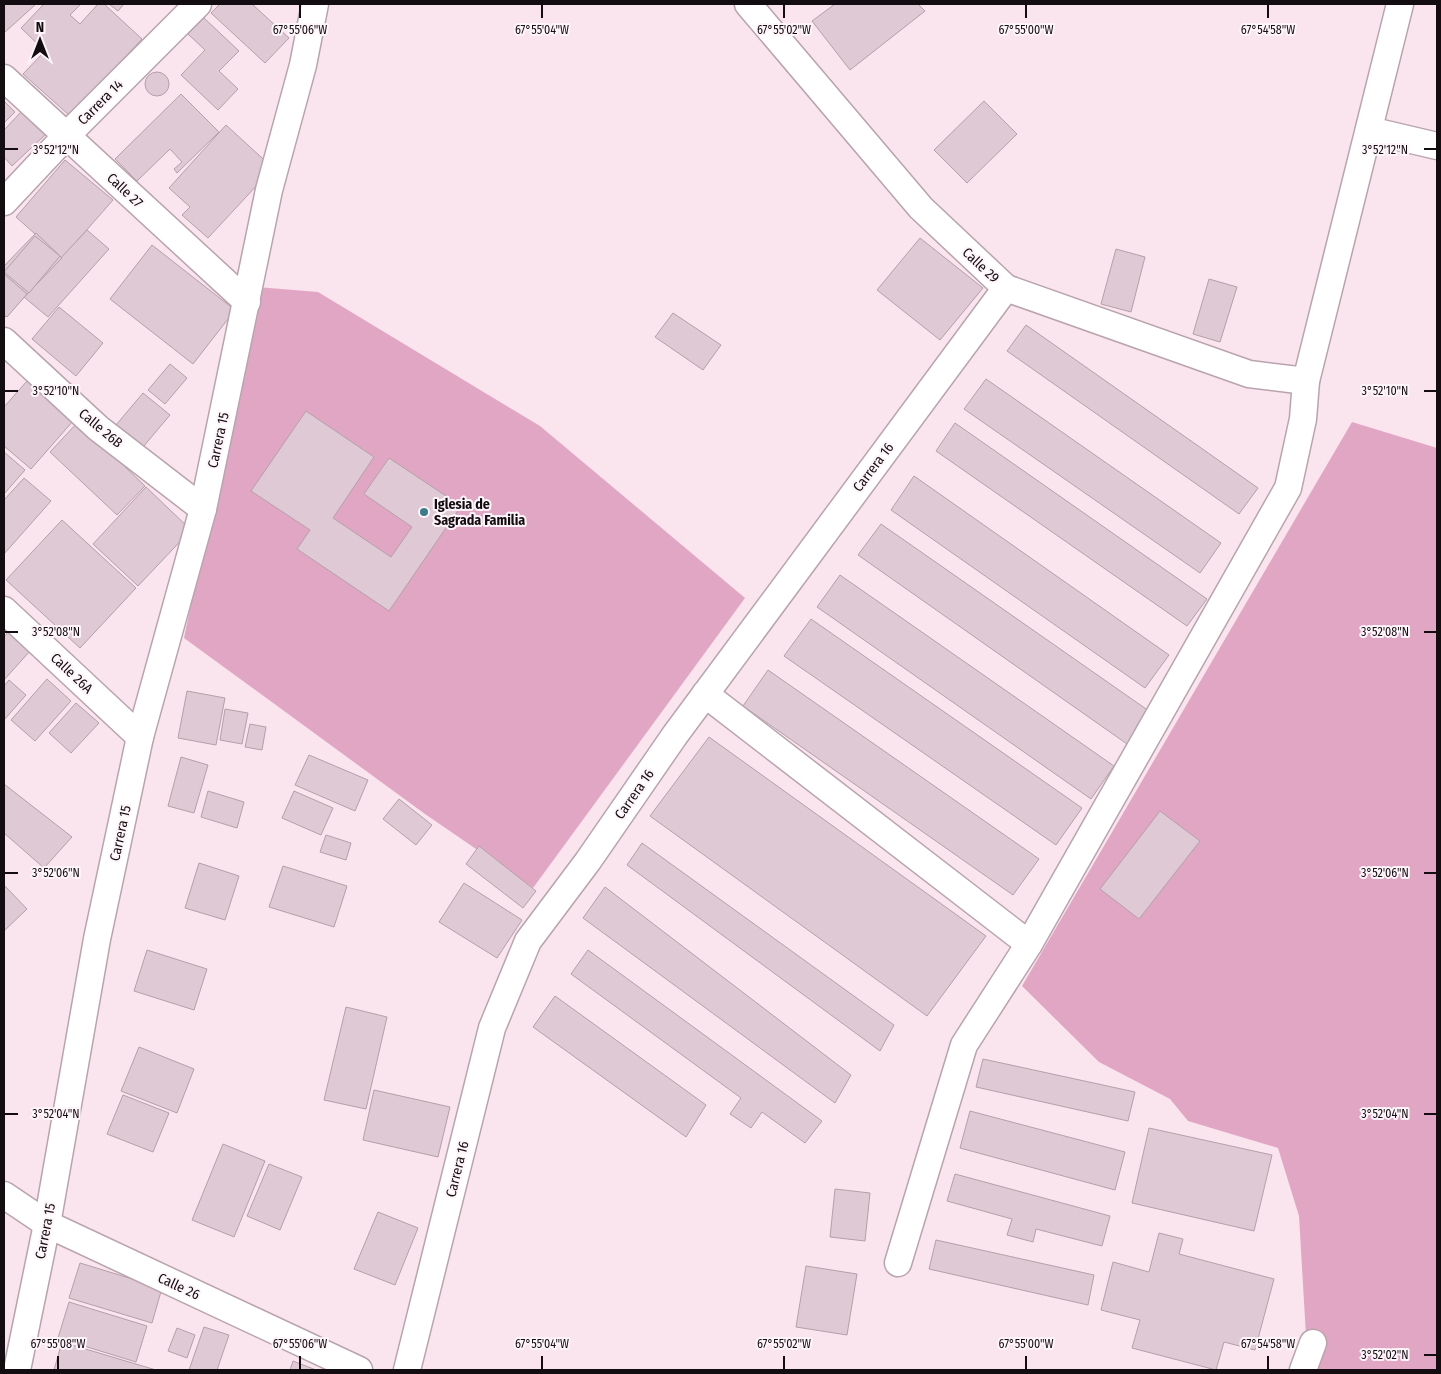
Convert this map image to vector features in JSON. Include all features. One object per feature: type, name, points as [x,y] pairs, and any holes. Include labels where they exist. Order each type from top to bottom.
[{"type":"street","name":"Carrera 14","points":[[4,202],[66,136],[198,4]]},
{"type":"street","name":"Carrera 15","points":[[17,1370],[47,1224],[97,939],[140,737],[203,509],[269,190],[303,65],[315,4]]},
{"type":"street","name":"Calle 29","points":[[748,4],[922,208],[1006,288],[1249,374],[1306,381]]},
{"type":"street","points":[[898,1263],[964,1045],[1029,944],[1288,488],[1303,419],[1306,381],[1400,4]]},
{"type":"street","name":"Calle 27","points":[[4,78],[247,302]]},
{"type":"street","points":[[1369,130],[1437,146]]},
{"type":"street","name":"Carrera 16","points":[[407,1370],[492,1028],[528,941],[705,694],[1006,288]]},
{"type":"street","name":"Calle 26B","points":[[4,341],[98,428],[203,509]]},
{"type":"street","name":"Calle 26A","points":[[4,610],[140,737]]},
{"type":"street","points":[[705,694],[1029,944]]},
{"type":"street","name":"Calle 26","points":[[4,1196],[47,1224],[359,1370]]},
{"type":"street","points":[[1303,1370],[1313,1343]]},
{"type":"shaded area","points":[[257,287],[318,292],[540,426],[745,598],[533,888],[425,814],[184,638]]},
{"type":"shaded area","points":[[1352,422],[1437,448],[1437,1370],[1308,1370],[1299,1216],[1278,1148],[1188,1121],[1170,1099],[1099,1062],[1022,986]]},
{"type":"building","points":[[4,4],[36,4],[4,33]]},
{"type":"building","points":[[44,4],[81,4],[70,15],[80,24],[98,4],[104,4],[142,39],[70,116],[23,74],[45,51],[21,28]]},
{"type":"building","points":[[109,4],[124,4],[118,11]]},
{"type":"building","points":[[220,4],[252,4],[289,38],[265,63],[211,13]]},
{"type":"building","points":[[835,4],[918,4],[925,11],[850,70],[812,21]]},
{"type":"building","points":[[204,18],[239,51],[219,71],[238,89],[218,110],[181,75],[205,50],[188,34]]},
{"type":"building","points":[[157,72],[162,73],[168,79],[168,89],[162,95],[157,96],[152,95],[146,89],[145,84],[146,79],[152,73]]},
{"type":"building","points":[[181,94],[219,132],[177,173],[174,169],[182,162],[170,149],[137,181],[115,159]]},
{"type":"building","points":[[4,101],[15,112],[4,123]]},
{"type":"building","points":[[984,101],[1017,134],[967,183],[934,150]]},
{"type":"building","points":[[21,112],[45,135],[12,166],[4,157],[4,130]]},
{"type":"building","points":[[226,125],[273,168],[208,238],[182,215],[190,207],[169,188]]},
{"type":"building","points":[[65,160],[113,200],[62,258],[16,217]]},
{"type":"building","points":[[87,230],[109,249],[48,317],[24,297]]},
{"type":"building","points":[[36,233],[62,258],[4,318],[4,266]]},
{"type":"building","points":[[35,236],[60,256],[29,293],[4,272]]},
{"type":"building","points":[[920,238],[983,288],[940,340],[877,290]]},
{"type":"building","points":[[152,245],[235,310],[193,364],[110,299]]},
{"type":"building","points":[[1116,249],[1145,257],[1131,312],[1101,304]]},
{"type":"building","points":[[4,274],[27,294],[7,317],[4,315]]},
{"type":"building","points":[[1209,279],[1237,287],[1220,342],[1193,334]]},
{"type":"building","points":[[59,307],[103,343],[76,376],[32,339]]},
{"type":"building","points":[[673,313],[721,345],[703,370],[655,337]]},
{"type":"building","points":[[1026,325],[1258,488],[1239,514],[1007,351]]},
{"type":"building","points":[[170,364],[187,378],[165,404],[148,390]]},
{"type":"building","points":[[986,379],[1221,543],[1200,573],[964,409]]},
{"type":"building","points":[[27,381],[73,421],[31,469],[4,446],[4,407]]},
{"type":"building","points":[[143,393],[170,415],[143,447],[116,425]]},
{"type":"building","name":"Iglesia de Sagrada Familia","points":[[306,411],[374,457],[333,518],[391,557],[412,527],[364,494],[389,458],[461,506],[389,611],[297,549],[310,530],[251,491]]},
{"type":"building","points":[[78,422],[145,486],[117,515],[50,452]]},
{"type":"building","points":[[955,423],[1207,599],[1187,626],[936,451]]},
{"type":"building","points":[[4,452],[25,470],[4,494]]},
{"type":"building","points":[[914,476],[1169,655],[1145,688],[891,510]]},
{"type":"building","points":[[24,478],[51,501],[4,554],[4,500]]},
{"type":"building","points":[[146,487],[191,530],[138,586],[93,544]]},
{"type":"building","points":[[62,520],[136,588],[80,648],[6,580]]},
{"type":"building","points":[[881,524],[1149,711],[1127,744],[858,555]]},
{"type":"building","points":[[840,575],[1114,766],[1091,799],[817,607]]},
{"type":"building","points":[[811,619],[1082,808],[1056,845],[784,656]]},
{"type":"building","points":[[8,632],[30,651],[4,680],[4,637]]},
{"type":"building","points":[[768,670],[1039,859],[1013,895],[743,706]]},
{"type":"building","points":[[47,679],[71,701],[35,741],[11,720]]},
{"type":"building","points":[[9,680],[26,695],[4,720],[4,686]]},
{"type":"building","points":[[187,691],[225,698],[216,745],[178,738]]},
{"type":"building","points":[[76,703],[99,723],[71,753],[49,733]]},
{"type":"building","points":[[225,709],[248,713],[242,744],[220,740]]},
{"type":"building","points":[[250,724],[266,727],[262,750],[245,747]]},
{"type":"building","points":[[709,737],[986,936],[927,1016],[650,816]]},
{"type":"building","points":[[309,755],[368,780],[355,811],[295,785]]},
{"type":"building","points":[[181,757],[208,765],[194,813],[168,806]]},
{"type":"building","points":[[4,784],[72,837],[44,868],[4,833]]},
{"type":"building","points":[[208,791],[244,802],[237,828],[201,817]]},
{"type":"building","points":[[294,791],[333,808],[321,835],[282,818]]},
{"type":"building","points":[[399,799],[432,825],[416,845],[383,819]]},
{"type":"building","points":[[1160,811],[1200,841],[1139,919],[1100,889]]},
{"type":"building","points":[[326,835],[351,843],[346,860],[320,852]]},
{"type":"building","points":[[642,843],[894,1025],[880,1051],[627,865]]},
{"type":"building","points":[[479,846],[536,891],[523,908],[466,864]]},
{"type":"building","points":[[199,863],[239,876],[225,920],[185,908]]},
{"type":"building","points":[[283,866],[347,886],[334,927],[269,907]]},
{"type":"building","points":[[464,883],[522,920],[497,958],[439,922]]},
{"type":"building","points":[[4,885],[27,909],[4,931]]},
{"type":"building","points":[[605,887],[851,1075],[835,1103],[583,918]]},
{"type":"building","points":[[147,950],[207,969],[194,1010],[134,991]]},
{"type":"building","points":[[588,950],[822,1121],[805,1143],[762,1112],[751,1128],[730,1114],[741,1098],[571,974]]},
{"type":"building","points":[[555,996],[706,1105],[686,1137],[533,1027]]},
{"type":"building","points":[[346,1007],[387,1017],[366,1109],[324,1100]]},
{"type":"building","points":[[139,1047],[194,1069],[177,1113],[121,1091]]},
{"type":"building","points":[[983,1059],[1135,1092],[1128,1121],[976,1087]]},
{"type":"building","points":[[374,1090],[450,1107],[438,1157],[363,1140]]},
{"type":"building","points":[[123,1095],[169,1113],[153,1152],[107,1134]]},
{"type":"building","points":[[970,1111],[1125,1152],[1115,1190],[960,1148]]},
{"type":"building","points":[[1149,1128],[1272,1155],[1254,1231],[1132,1203]]},
{"type":"building","points":[[223,1144],[265,1161],[234,1237],[192,1220]]},
{"type":"building","points":[[269,1164],[302,1177],[280,1230],[247,1216]]},
{"type":"building","points":[[955,1174],[1110,1216],[1102,1246],[1036,1229],[1033,1242],[1007,1235],[1012,1219],[947,1201]]},
{"type":"building","points":[[835,1189],[870,1193],[865,1241],[830,1237]]},
{"type":"building","points":[[378,1212],[418,1228],[395,1285],[354,1269]]},
{"type":"building","points":[[1159,1233],[1183,1239],[1179,1254],[1274,1279],[1255,1350],[1224,1342],[1216,1370],[1132,1348],[1140,1320],[1101,1310],[1113,1262],[1149,1272]]},
{"type":"building","points":[[936,1240],[1094,1275],[1088,1305],[929,1269]]},
{"type":"building","points":[[80,1263],[162,1288],[152,1323],[69,1298]]},
{"type":"building","points":[[806,1266],[857,1274],[847,1335],[796,1327]]},
{"type":"building","points":[[69,1302],[147,1326],[136,1362],[58,1338]]},
{"type":"building","points":[[204,1327],[229,1335],[217,1370],[189,1370]]},
{"type":"building","points":[[177,1328],[195,1335],[187,1358],[168,1351]]},
{"type":"building","points":[[62,1342],[156,1370],[54,1370]]},
{"type":"building","points":[[293,1361],[316,1370],[290,1370]]},
{"type":"place","name":"Iglesia de Sagrada Familia","points":[[424,512]]}]
